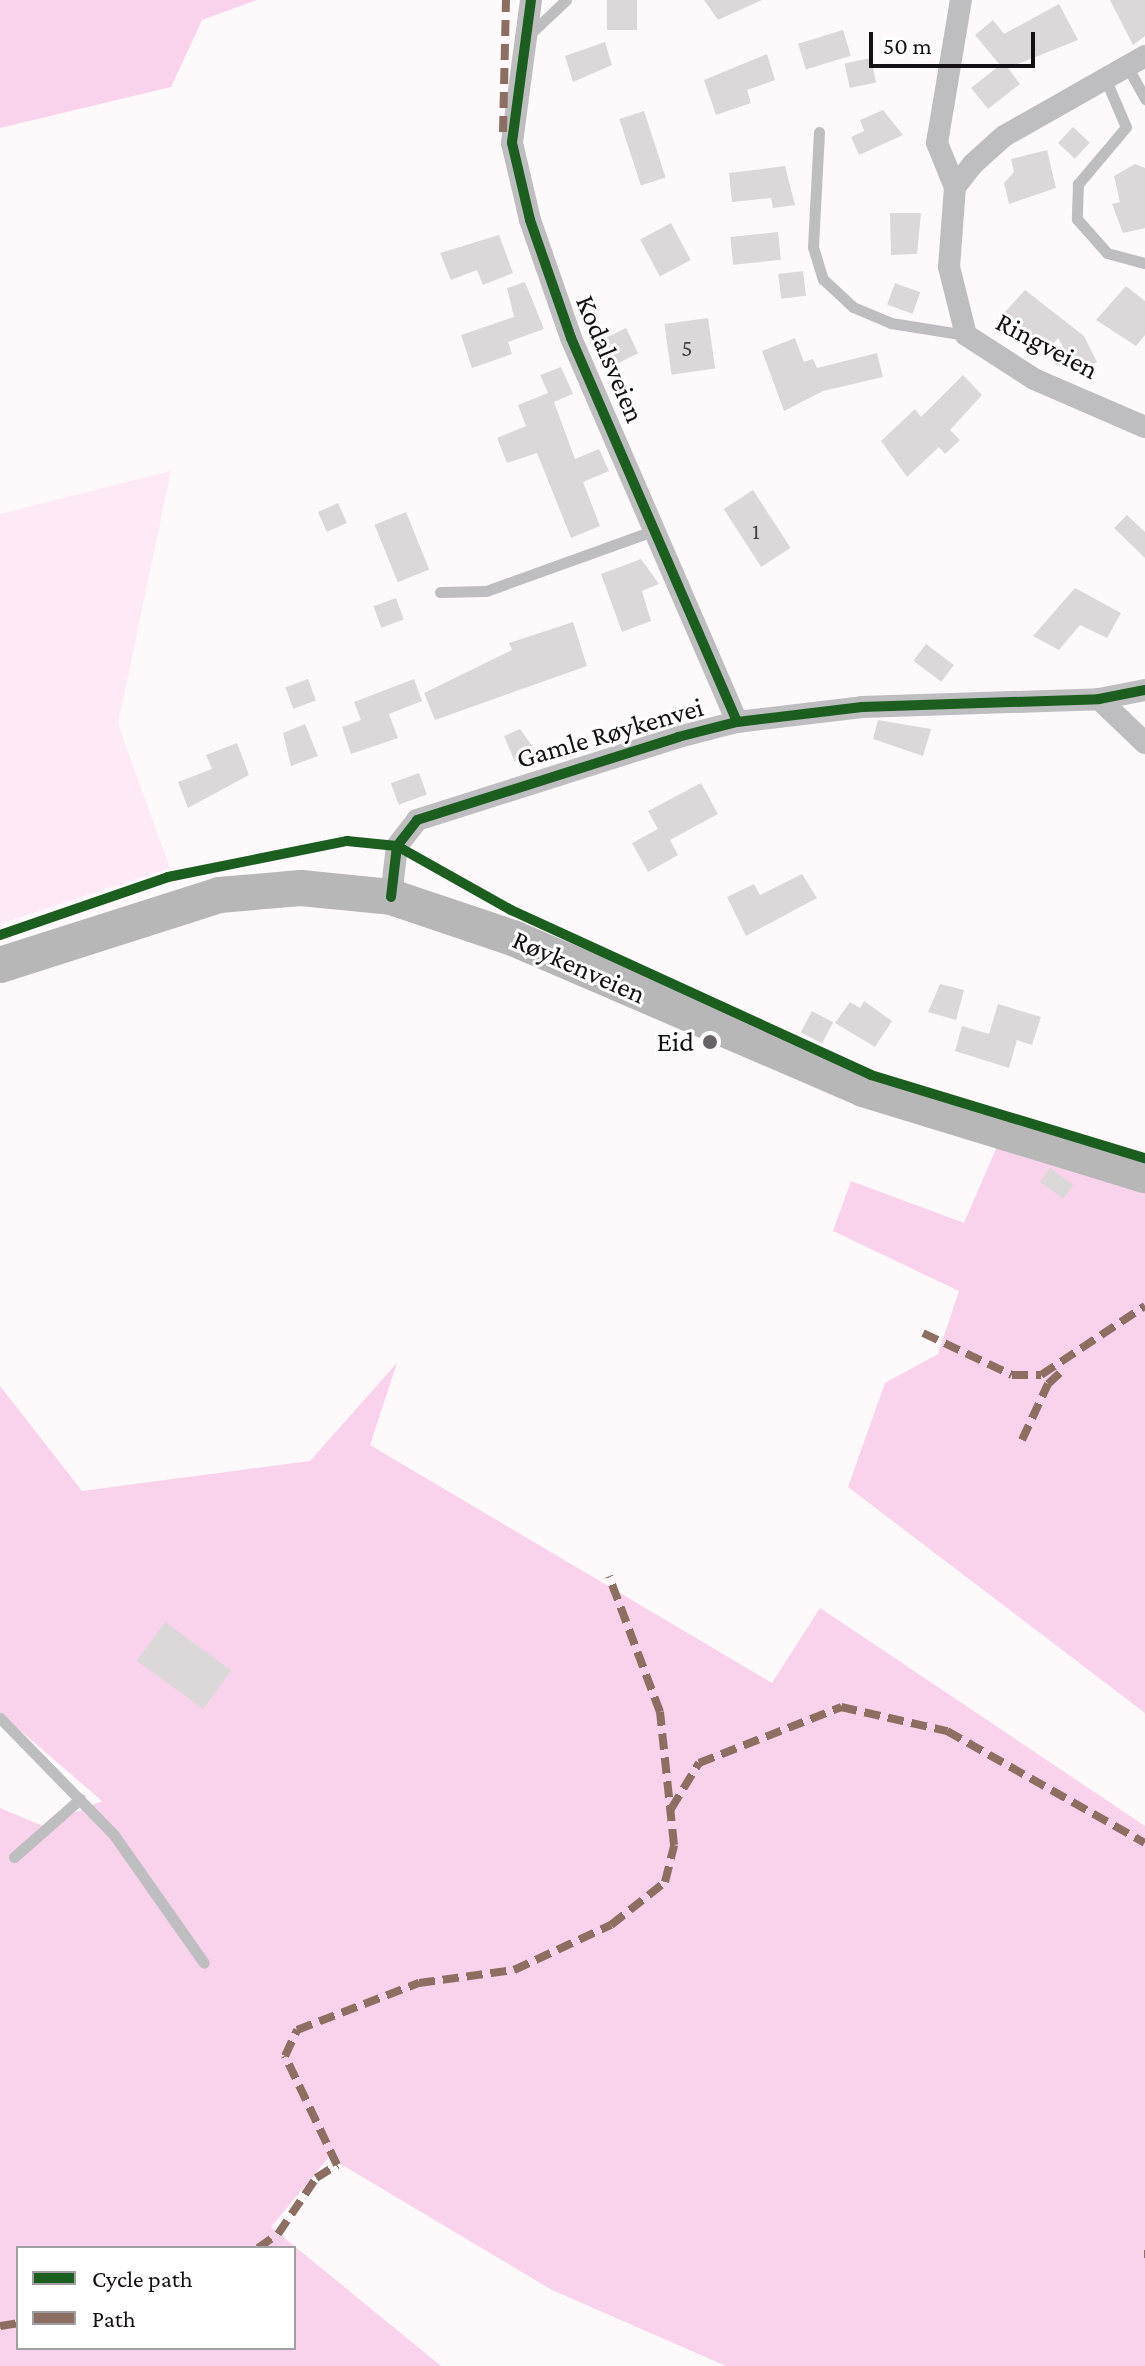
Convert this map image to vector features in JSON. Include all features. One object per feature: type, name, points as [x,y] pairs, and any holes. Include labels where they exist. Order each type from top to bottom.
[{"type":"main road","name":"Røykenveien","points":[[0,965],[219,895],[301,888],[391,897],[499,932],[863,1089],[1145,1175]]},
{"type":"street","name":"Kodalsveien","points":[[531,0],[512,143],[530,220],[571,338],[659,529],[737,722]]},
{"type":"street","points":[[961,0],[937,143],[955,187],[1004,136],[1136,61]]},
{"type":"street","name":"Ringveien","points":[[955,187],[949,267],[966,335],[1034,379],[1145,427]]},
{"type":"street","name":"Gamle Røykenvei","points":[[391,897],[397,846],[417,820],[737,722],[862,707],[1099,699],[1145,690]]},
{"type":"street","points":[[1099,699],[1145,743]]},
{"type":"lane","points":[[525,40],[566,0]]},
{"type":"lane","points":[[1136,61],[1145,99]]},
{"type":"lane","points":[[1105,78],[1126,127],[1078,184],[1077,219],[1107,253],[1145,263]]},
{"type":"lane","points":[[819,132],[813,247],[823,279],[853,307],[891,323],[966,335]]},
{"type":"lane","points":[[440,592],[486,591],[659,529]]},
{"type":"lane","points":[[0,1718],[80,1799],[204,1963]]},
{"type":"lane","points":[[14,1857],[80,1799]]},
{"type":"shaded area","points":[[0,0],[257,0],[202,20],[171,87],[0,128]]},
{"type":"shaded area","points":[[171,471],[118,724],[170,868],[0,924],[0,514]]},
{"type":"shaded area","points":[[999,1142],[1145,1191],[1145,1713],[848,1487],[885,1383],[938,1354],[959,1291],[833,1231],[851,1181],[964,1223]]},
{"type":"shaded area","points":[[397,1363],[370,1445],[772,1683],[820,1608],[1145,1826],[1145,2366],[726,2366],[552,2290],[329,2157],[271,2227],[294,2246],[16,2246],[16,2350],[296,2350],[296,2247],[441,2366],[0,2366],[0,1808],[43,1826],[102,1801],[0,1713],[0,1386],[82,1491],[310,1461]]},
{"type":"building","points":[[607,0],[637,0],[637,30],[607,30]]},
{"type":"building","points":[[704,0],[762,0],[718,20]]},
{"type":"building","points":[[1110,0],[1145,0],[1145,36],[1133,45]]},
{"type":"building","points":[[1059,4],[1078,40],[1008,68],[1020,84],[988,109],[971,88],[1000,65],[975,35],[993,20],[1004,34]]},
{"type":"building","points":[[843,30],[851,56],[806,70],[798,44]]},
{"type":"building","points":[[605,42],[612,65],[573,82],[565,56]]},
{"type":"building","points":[[767,54],[775,80],[747,90],[751,103],[716,115],[704,80]]},
{"type":"building","points":[[871,58],[876,82],[850,88],[845,64]]},
{"type":"building","points":[[883,110],[903,135],[859,155],[851,137],[864,131],[860,120]]},
{"type":"building","points":[[644,111],[666,178],[641,186],[619,119]]},
{"type":"building","points":[[1073,127],[1090,143],[1075,159],[1058,143]]},
{"type":"building","points":[[1047,150],[1056,188],[1009,204],[1004,183],[1014,172],[1011,159]]},
{"type":"building","points":[[1135,164],[1145,168],[1145,228],[1123,233],[1112,204],[1120,202],[1114,176]]},
{"type":"building","points":[[785,166],[795,205],[773,208],[771,198],[732,202],[729,173]]},
{"type":"building","points":[[890,213],[921,213],[917,254],[891,255]]},
{"type":"building","points":[[671,223],[691,260],[660,277],[640,239]]},
{"type":"building","points":[[778,232],[781,260],[733,265],[730,237]]},
{"type":"building","points":[[499,235],[513,273],[483,285],[477,270],[451,280],[440,253]]},
{"type":"building","points":[[803,271],[806,296],[781,299],[778,274]]},
{"type":"building","points":[[525,282],[544,329],[508,342],[512,354],[472,368],[461,335],[514,317],[507,288]]},
{"type":"building","points":[[895,283],[920,292],[913,314],[887,305]]},
{"type":"building","points":[[1126,286],[1145,301],[1145,335],[1136,346],[1096,320]]},
{"type":"building","points":[[1025,290],[1084,336],[1097,362],[1077,372],[1058,338],[1046,352],[1004,313]]},
{"type":"building","points":[[708,318],[715,369],[672,375],[664,324]]},
{"type":"building","points":[[626,328],[638,353],[616,364],[604,339]]},
{"type":"building","points":[[795,338],[804,362],[813,359],[817,368],[877,353],[883,377],[823,391],[784,411],[762,351]]},
{"type":"building","points":[[561,367],[573,394],[554,402],[575,459],[599,449],[609,471],[583,482],[600,526],[571,538],[537,453],[507,463],[497,438],[526,426],[518,405],[548,393],[540,375]]},
{"type":"building","points":[[963,375],[982,395],[950,430],[960,440],[945,454],[939,447],[907,477],[881,441],[915,409],[921,417]]},
{"type":"building","points":[[753,490],[791,548],[761,567],[724,509]]},
{"type":"building","points":[[338,503],[347,523],[327,532],[318,512]]},
{"type":"building","points":[[406,512],[429,569],[398,582],[374,525]]},
{"type":"building","points":[[1127,515],[1145,532],[1145,558],[1114,528]]},
{"type":"building","points":[[641,559],[659,584],[642,591],[651,621],[622,632],[601,574]]},
{"type":"building","points":[[1075,588],[1121,613],[1107,638],[1080,625],[1059,650],[1033,636]]},
{"type":"building","points":[[396,598],[404,620],[381,628],[373,606]]},
{"type":"building","points":[[573,622],[587,666],[435,720],[424,693],[512,650],[509,643]]},
{"type":"building","points":[[926,644],[954,665],[941,682],[913,661]]},
{"type":"building","points":[[308,679],[316,701],[293,709],[285,687]]},
{"type":"building","points":[[414,679],[422,701],[389,714],[398,738],[351,754],[342,727],[361,720],[354,702]]},
{"type":"building","points":[[878,720],[931,729],[923,756],[873,739]]},
{"type":"building","points":[[305,724],[318,756],[291,766],[283,733]]},
{"type":"building","points":[[520,729],[537,753],[515,762],[504,736]]},
{"type":"building","points":[[237,743],[249,775],[188,808],[178,782],[212,769],[206,755]]},
{"type":"building","points":[[419,773],[427,795],[399,805],[391,783]]},
{"type":"building","points":[[701,783],[718,814],[670,840],[678,855],[648,872],[632,843],[658,829],[648,811]]},
{"type":"building","points":[[802,874],[817,898],[746,936],[727,897],[754,884],[760,895]]},
{"type":"building","points":[[940,984],[964,990],[956,1020],[928,1012]]},
{"type":"building","points":[[864,1001],[892,1021],[875,1047],[835,1023],[850,1002],[860,1008]]},
{"type":"building","points":[[998,1004],[1041,1017],[1032,1045],[1017,1040],[1009,1068],[955,1051],[962,1026],[989,1034]]},
{"type":"building","points":[[812,1011],[833,1022],[822,1043],[801,1032]]},
{"type":"building","points":[[1050,1168],[1073,1185],[1063,1199],[1040,1182]]},
{"type":"building","points":[[165,1622],[231,1670],[203,1709],[137,1661]]},
{"type":"marked path","points":[[503,132],[506,0]]},
{"type":"marked path","points":[[923,1333],[1012,1375],[1041,1375],[1145,1306]]},
{"type":"marked path","points":[[1022,1440],[1048,1384],[1065,1368]]},
{"type":"marked path","points":[[261,2246],[278,2234],[316,2178],[337,2165],[285,2056],[297,2030],[419,1983],[514,1970],[611,1925],[665,1882],[674,1845],[660,1712],[609,1576]]},
{"type":"marked path","points":[[671,1809],[699,1763],[841,1707],[947,1731],[1145,1843]]},
{"type":"marked path","points":[[0,2326],[16,2323]]},
{"type":"cycle path","points":[[531,0],[512,143],[530,220],[571,338],[737,722]]},
{"type":"cycle path","points":[[391,897],[397,846],[417,820],[678,737],[737,722],[862,707],[1099,699],[1145,690]]},
{"type":"cycle path","points":[[0,935],[168,877],[347,841],[397,846],[511,910],[871,1075],[1145,1158]]},
{"type":"place","name":"Eid","points":[[710,1042]]}]
